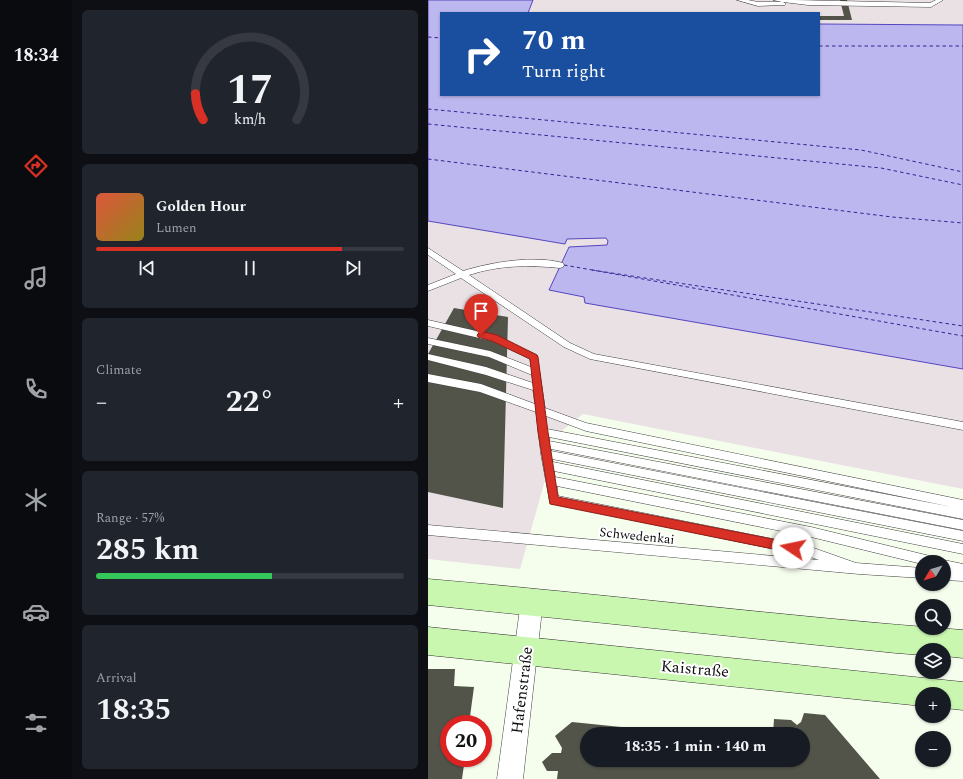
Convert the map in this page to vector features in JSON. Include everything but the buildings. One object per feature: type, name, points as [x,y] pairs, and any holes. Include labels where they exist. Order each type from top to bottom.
[{"type":"main road","points":[[428,592],[532,601],[884,639],[963,644]]},
{"type":"main road","name":"Kaistraße","points":[[428,641],[525,652],[880,686],[963,696]]},
{"type":"street","name":"Hafenstraße","points":[[510,779],[532,601]]},
{"type":"lane","points":[[740,0],[750,3],[776,5],[792,1]]},
{"type":"lane","points":[[776,0],[931,5],[940,0]]},
{"type":"lane","points":[[428,251],[567,345],[593,357],[963,426]]},
{"type":"lane","points":[[428,288],[460,274],[492,265],[513,262],[534,262],[560,265]]},
{"type":"lane","points":[[428,323],[494,338],[534,357],[544,444],[554,500],[808,551],[859,569]]},
{"type":"lane","points":[[428,341],[490,354],[536,373]]},
{"type":"lane","points":[[428,357],[486,371],[538,388]]},
{"type":"lane","points":[[428,378],[481,388],[586,427],[963,505]]},
{"type":"lane","points":[[543,432],[963,514]]},
{"type":"lane","points":[[544,444],[963,525]]},
{"type":"lane","points":[[546,454],[963,536]]},
{"type":"lane","points":[[549,466],[963,549]]},
{"type":"lane","points":[[551,481],[811,532],[915,557]]},
{"type":"lane","name":"Schwedenkai","points":[[428,530],[915,573]]},
{"type":"lane","points":[[951,566],[963,569]]},
{"type":"lane","points":[[951,575],[963,576]]},
{"type":"shaded area","points":[[428,0],[533,0],[528,12],[440,12],[440,96],[820,96],[820,24],[963,25],[963,369],[585,303],[584,297],[549,290],[569,247],[607,245],[608,241],[606,238],[567,239],[565,244],[428,221]]},
{"type":"shaded area","points":[[533,0],[963,0],[963,25],[820,24],[820,12],[528,12]]},
{"type":"shaded area","points":[[428,221],[565,244],[567,239],[606,238],[608,241],[607,245],[568,248],[549,290],[584,297],[585,303],[963,369],[963,489],[583,414],[545,444],[549,466],[520,569],[428,559]]},
{"type":"ferry route","points":[[428,37],[440,38]]},
{"type":"ferry route","points":[[820,46],[963,46]]},
{"type":"ferry route","points":[[428,109],[861,150],[963,172]]},
{"type":"ferry route","points":[[428,124],[881,168],[963,185]]},
{"type":"ferry route","points":[[428,159],[892,217],[963,223]]},
{"type":"ferry route","points":[[564,265],[593,270]]},
{"type":"ferry route","points":[[593,270],[963,326]]},
{"type":"ferry route","points":[[593,270],[963,336]]},
{"type":"route","points":[[481,335],[494,338],[534,357],[543,432],[554,500],[793,548]]}]
